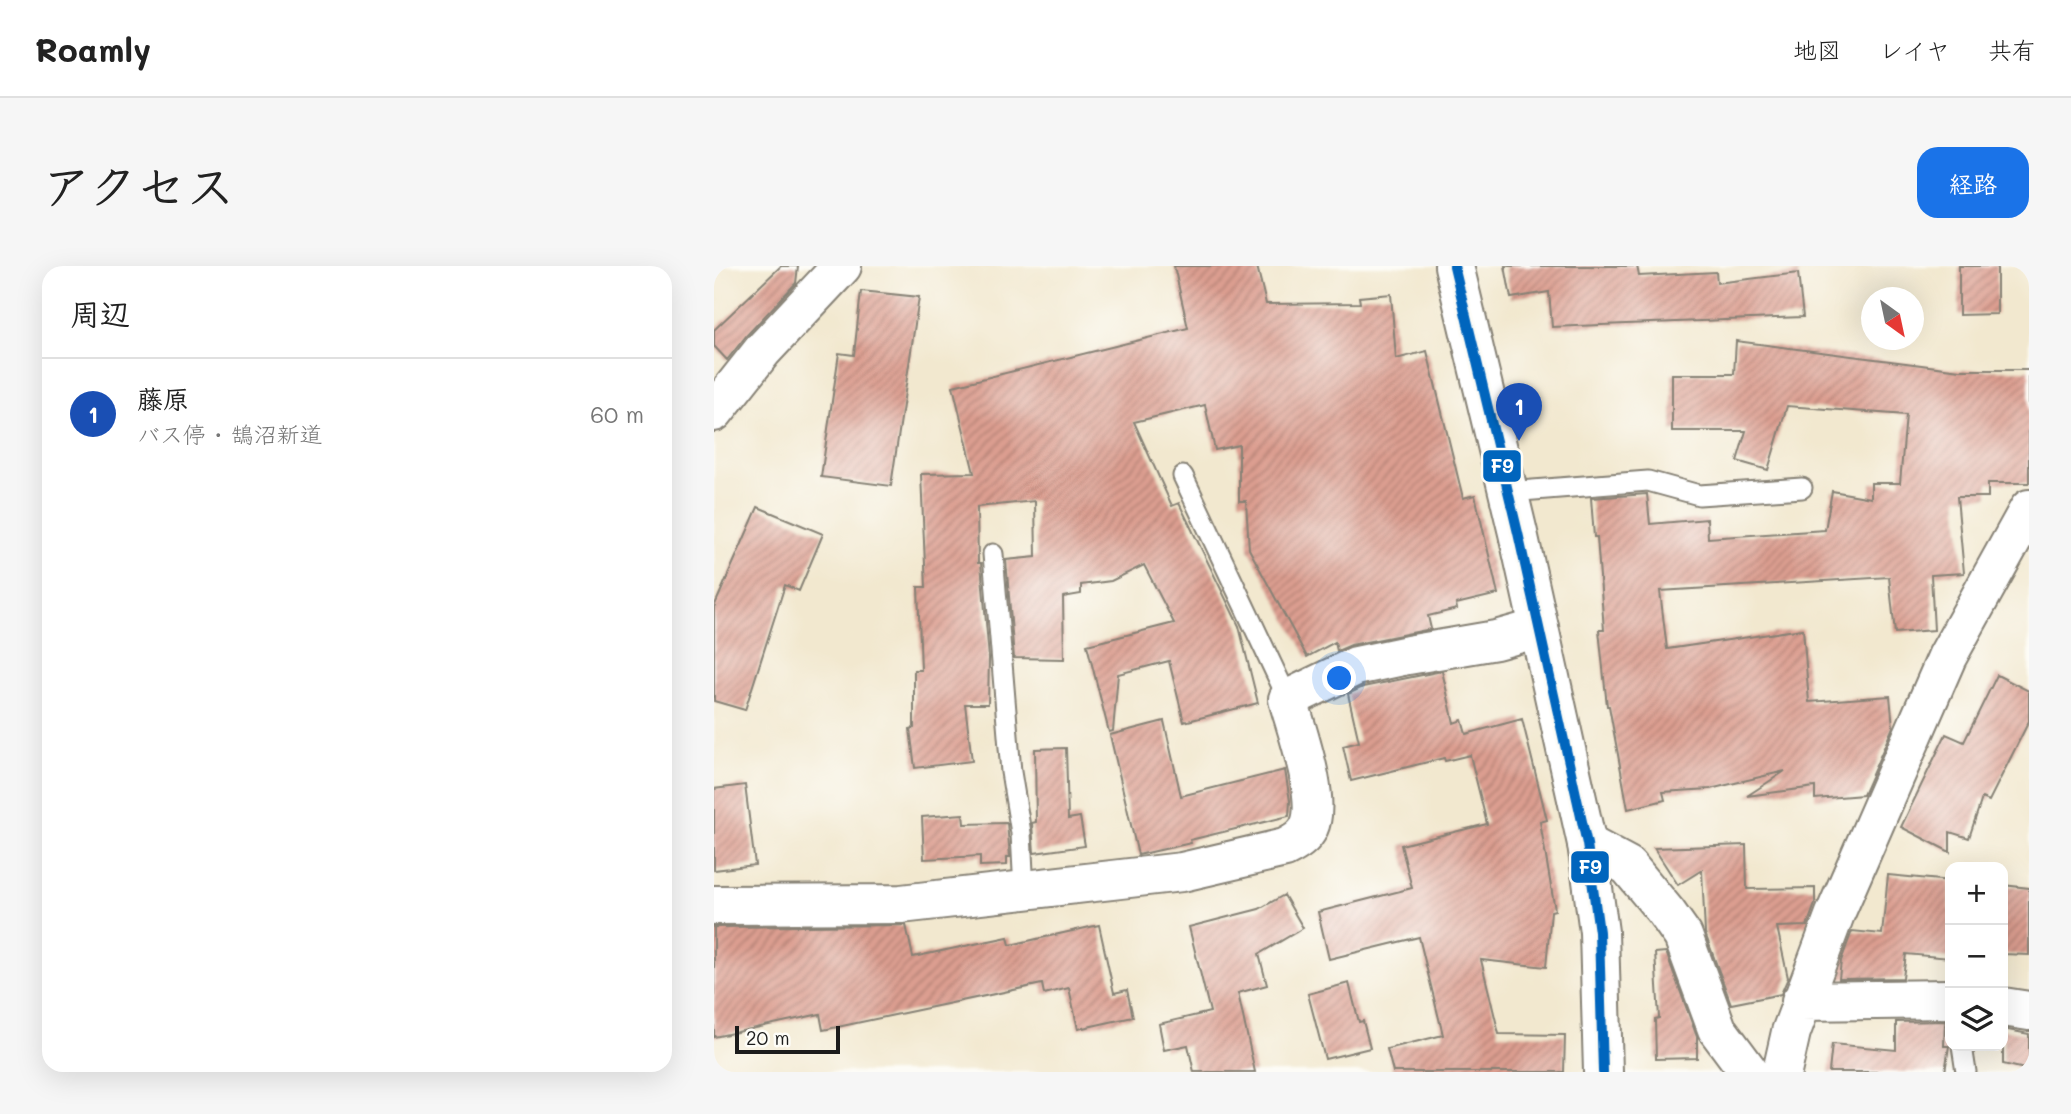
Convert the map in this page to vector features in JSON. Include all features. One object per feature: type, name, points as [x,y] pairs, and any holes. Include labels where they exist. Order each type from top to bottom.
[{"type":"street","points":[[714,412],[763,350],[842,266]]},
{"type":"street","points":[[1454,266],[1587,845],[1599,932],[1603,1072]]},
{"type":"street","points":[[1782,1072],[1801,1002],[1835,914],[1947,657],[2029,509]]},
{"type":"street","points":[[714,905],[901,904],[1182,872],[1285,848],[1298,841],[1309,828],[1314,800],[1288,699],[1356,666],[1496,640],[1539,628]]},
{"type":"street","points":[[1587,845],[1628,866],[1666,912],[1683,936],[1717,1029],[1749,1072]]},
{"type":"street","points":[[1801,1002],[1945,999]]},
{"type":"street","points":[[2008,1008],[2029,1011]]},
{"type":"lane","points":[[1183,476],[1288,699]]},
{"type":"lane","points":[[1508,492],[1648,481],[1699,495],[1802,488]]},
{"type":"lane","points":[[993,554],[1011,772],[1021,833],[1024,891]]},
{"type":"lane","points":[[1963,1051],[1966,1072]]},
{"type":"building","points":[[781,266],[798,266],[796,283],[727,360],[714,346],[714,330]]},
{"type":"building","points":[[1174,266],[1257,266],[1266,304],[1360,303],[1359,297],[1391,294],[1396,359],[1427,351],[1463,498],[1475,495],[1498,594],[1456,604],[1457,609],[1428,616],[1431,629],[1351,645],[1337,651],[1335,642],[1307,657],[1249,549],[1246,501],[1239,501],[1239,445],[1215,450],[1205,405],[1134,422],[1172,506],[1179,503],[1239,626],[1258,703],[1184,722],[1169,661],[1118,674],[1113,731],[1109,732],[1087,645],[1174,623],[1144,565],[1111,581],[1081,585],[1081,594],[1063,597],[1064,659],[1014,658],[1006,560],[1036,557],[1035,501],[977,507],[978,563],[981,563],[989,658],[988,704],[965,704],[972,761],[915,768],[910,729],[914,728],[914,670],[921,670],[918,587],[926,587],[921,474],[974,473],[953,386],[1188,328]]},
{"type":"building","points":[[1505,266],[1637,266],[1639,276],[1716,272],[1717,283],[1798,273],[1803,317],[1552,327],[1549,292],[1511,298]]},
{"type":"building","points":[[1959,266],[1997,266],[1997,314],[1959,315]]},
{"type":"building","points":[[861,291],[919,297],[891,486],[821,477],[839,353],[854,355]]},
{"type":"building","points":[[1736,341],[1960,370],[2029,370],[2029,483],[1988,483],[1988,497],[1957,497],[1964,573],[1931,575],[1934,630],[1895,633],[1889,577],[1660,591],[1667,649],[1803,629],[1809,702],[1890,696],[1893,727],[1863,795],[1815,799],[1815,787],[1747,796],[1785,771],[1710,789],[1663,792],[1665,800],[1628,809],[1607,706],[1599,630],[1604,630],[1597,537],[1594,537],[1591,498],[1647,494],[1650,524],[1707,519],[1708,538],[1825,530],[1832,491],[1871,498],[1871,483],[1900,483],[1906,415],[1787,406],[1768,470],[1737,461],[1746,431],[1672,431],[1672,374],[1734,374]]},
{"type":"building","points":[[758,507],[823,534],[799,591],[785,585],[745,710],[714,701],[714,607]]},
{"type":"building","points":[[1442,671],[1454,723],[1462,720],[1466,734],[1522,719],[1547,820],[1540,822],[1555,910],[1551,911],[1546,967],[1481,960],[1499,1034],[1565,1035],[1564,1072],[1393,1072],[1387,1049],[1443,1035],[1419,937],[1329,959],[1318,912],[1412,888],[1401,845],[1487,824],[1470,755],[1445,761],[1444,758],[1351,781],[1343,746],[1359,742],[1348,694],[1363,687]]},
{"type":"building","points":[[1997,675],[2029,691],[2029,721],[1989,801],[1982,798],[1969,838],[1950,832],[1950,852],[1901,827],[1946,734],[1964,742]]},
{"type":"building","points":[[1164,721],[1181,796],[1285,770],[1290,801],[1289,816],[1138,855],[1110,735]]},
{"type":"building","points":[[1066,748],[1068,819],[1080,817],[1085,846],[1034,853],[1032,823],[1036,822],[1035,749]]},
{"type":"building","points":[[745,785],[755,865],[714,870],[714,789]]},
{"type":"building","points":[[963,814],[964,824],[1007,823],[1010,857],[1007,857],[1007,865],[980,866],[980,856],[924,859],[922,817]]},
{"type":"building","points":[[1746,845],[1747,889],[1815,888],[1815,904],[1807,926],[1777,927],[1788,978],[1781,994],[1731,1004],[1705,933],[1702,870],[1678,885],[1654,848]]},
{"type":"building","points":[[1888,875],[1945,881],[1945,958],[1906,954],[1903,978],[1839,979],[1841,961],[1852,931],[1882,934]]},
{"type":"building","points":[[2008,886],[2029,888],[2029,955],[2008,954]]},
{"type":"building","points":[[1284,895],[1303,928],[1259,954],[1267,985],[1238,993],[1255,1072],[1194,1072],[1188,1045],[1164,1050],[1159,1024],[1210,1012],[1189,927],[1259,909]]},
{"type":"building","points":[[906,925],[913,957],[1008,937],[1010,945],[1099,925],[1114,993],[1127,990],[1133,1017],[1078,1029],[1069,988],[1044,994],[1042,984],[823,1030],[820,1014],[714,1037],[714,927]]},
{"type":"building","points":[[1666,952],[1697,1037],[1697,1058],[1656,1059],[1655,1019],[1659,1018],[1655,953]]},
{"type":"building","points":[[1349,983],[1359,1022],[1363,1021],[1370,1048],[1325,1059],[1308,994]]},
{"type":"building","points":[[1945,1021],[1944,1046],[1945,1051],[1948,1051],[1945,1072],[1829,1072],[1832,1044],[1896,1050],[1896,1022]]},
{"type":"building","points":[[2008,1030],[2029,1034],[2029,1070],[2003,1064],[2003,1051],[2008,1051]]},
{"type":"transit line","name":"F9","points":[[1454,266],[1518,533],[1587,844],[1599,932],[1603,1072]]},
{"type":"place","name":"藤原","points":[[1519,441]]}]
